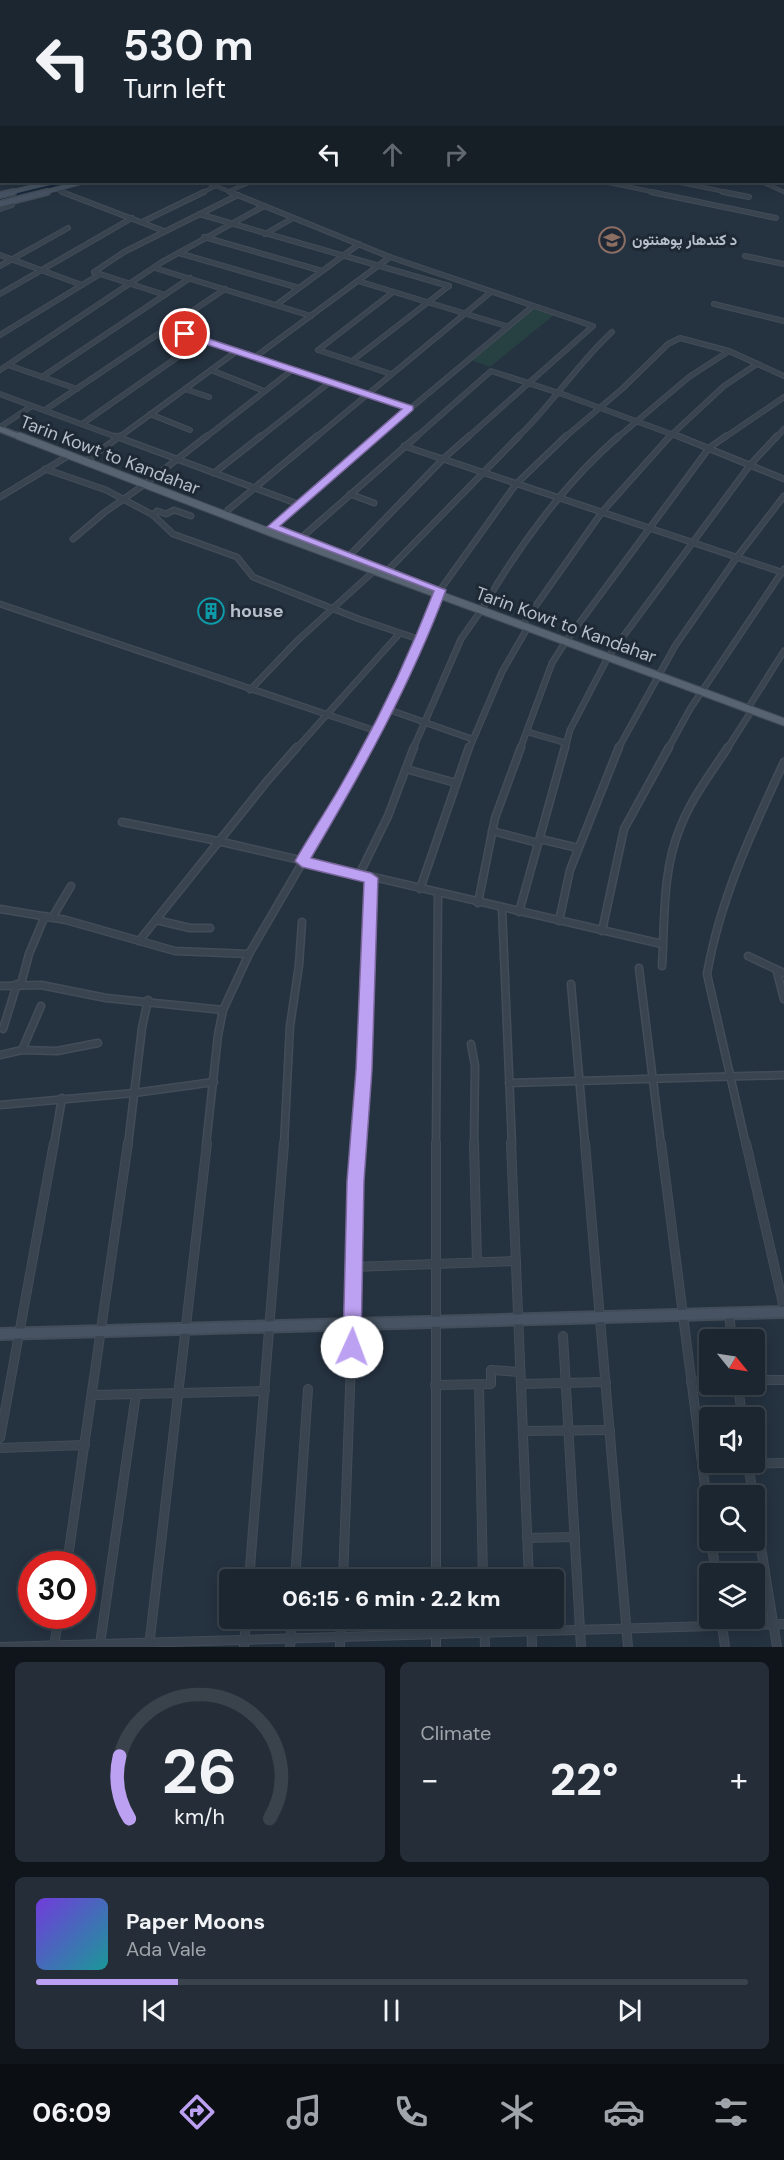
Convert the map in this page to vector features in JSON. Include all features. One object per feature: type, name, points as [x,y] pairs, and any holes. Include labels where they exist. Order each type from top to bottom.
[{"type":"main road","points":[[0,195],[42,183]]},
{"type":"main road","points":[[0,204],[79,183]]},
{"type":"main road","name":"Tarin Kowt to Kandahar","points":[[0,427],[68,456],[228,510],[272,527],[279,532],[388,570],[542,630],[784,717]]},
{"type":"main road","name":"Tarin Kowt to Kandahar","points":[[0,427],[89,459],[375,570],[439,591]]},
{"type":"main road","name":"Tarin Kowt to Kandahar","points":[[751,707],[784,722]]},
{"type":"main road","points":[[0,1334],[784,1310]]},
{"type":"street","points":[[208,183],[390,257],[593,326],[443,459],[349,556]]},
{"type":"street","points":[[229,191],[249,183]]},
{"type":"street","points":[[610,183],[776,218]]},
{"type":"street","points":[[682,183],[749,197]]},
{"type":"street","points":[[764,183],[784,192]]},
{"type":"street","points":[[142,222],[216,186]]},
{"type":"street","points":[[55,189],[164,231]]},
{"type":"street","points":[[165,295],[94,272],[124,252],[238,195]]},
{"type":"street","points":[[0,209],[12,205]]},
{"type":"street","points":[[0,370],[228,222],[264,206]]},
{"type":"street","points":[[199,214],[449,286],[352,361]]},
{"type":"street","points":[[0,294],[132,218]]},
{"type":"street","points":[[265,234],[293,218]]},
{"type":"street","points":[[0,266],[68,228]]},
{"type":"street","points":[[204,237],[322,271]]},
{"type":"street","points":[[276,305],[359,244]]},
{"type":"street","points":[[179,253],[300,288]]},
{"type":"street","points":[[0,255],[82,285]]},
{"type":"street","points":[[745,256],[784,264]]},
{"type":"street","points":[[255,357],[390,257]]},
{"type":"street","points":[[155,268],[310,316]]},
{"type":"street","points":[[0,335],[100,274]]},
{"type":"street","points":[[42,377],[190,278]]},
{"type":"street","points":[[358,281],[506,327]]},
{"type":"street","points":[[45,411],[225,290]]},
{"type":"street","points":[[391,374],[318,350],[393,292]]},
{"type":"street","points":[[228,510],[491,292]]},
{"type":"street","points":[[714,304],[784,321]]},
{"type":"street","points":[[272,527],[409,408],[533,306]]},
{"type":"street","points":[[168,328],[409,408]]},
{"type":"street","points":[[388,570],[482,472],[540,416],[590,352],[612,332]]},
{"type":"street","points":[[149,1645],[223,1010],[249,954],[351,779],[421,640],[439,591],[516,484],[546,453],[601,407],[668,344],[680,338],[729,351],[784,376]]},
{"type":"street","points":[[82,424],[202,340]]},
{"type":"street","points":[[89,459],[237,351]]},
{"type":"street","points":[[359,875],[388,816],[423,722],[461,639],[495,587],[559,498],[590,461],[688,377],[729,351]]},
{"type":"street","points":[[420,889],[472,739],[495,685],[527,624],[602,512],[673,433],[724,386],[757,364]]},
{"type":"street","points":[[8,365],[77,389]]},
{"type":"street","points":[[211,370],[264,391]]},
{"type":"street","points":[[74,539],[292,370]]},
{"type":"street","points":[[301,538],[491,371],[559,392],[673,433],[784,479]]},
{"type":"street","points":[[214,473],[330,382]]},
{"type":"street","points":[[185,389],[209,397]]},
{"type":"street","points":[[0,394],[298,504]]},
{"type":"street","points":[[478,903],[492,831],[552,663],[709,448],[784,397]]},
{"type":"street","points":[[0,427],[32,406]]},
{"type":"street","points":[[150,414],[190,430]]},
{"type":"street","points":[[519,912],[570,730],[610,655],[750,465],[784,429]]},
{"type":"street","points":[[404,446],[692,543],[783,571],[702,689],[624,829],[603,931]]},
{"type":"street","points":[[0,497],[68,456]]},
{"type":"street","points":[[45,469],[106,490],[153,515],[173,534],[237,557],[253,577],[332,609],[421,640]]},
{"type":"street","points":[[350,494],[374,503]]},
{"type":"street","points":[[559,921],[570,870],[612,760],[675,646],[737,557],[784,496]]},
{"type":"street","points":[[153,515],[158,511],[166,514],[174,510],[191,516]]},
{"type":"street","points":[[250,690],[298,640],[375,570]]},
{"type":"street","points":[[0,604],[376,731]]},
{"type":"street","points":[[139,941],[268,780],[399,634]]},
{"type":"street","points":[[662,966],[668,867],[679,829],[689,807],[784,651]]},
{"type":"street","points":[[387,709],[472,739]]},
{"type":"street","points":[[528,732],[566,743]]},
{"type":"street","points":[[784,762],[736,870],[711,947],[707,974],[784,1310]]},
{"type":"street","points":[[406,768],[456,783]]},
{"type":"street","points":[[122,822],[218,841],[438,894],[662,944]]},
{"type":"street","points":[[492,831],[578,849]]},
{"type":"street","points":[[343,1569],[356,1181],[364,1070],[371,878]]},
{"type":"street","points":[[52,918],[71,886]]},
{"type":"street","points":[[435,1569],[438,894]]},
{"type":"street","points":[[502,908],[528,1569]]},
{"type":"street","points":[[0,909],[19,910],[45,916],[179,952],[249,954]]},
{"type":"street","points":[[3,1029],[45,916]]},
{"type":"street","points":[[156,920],[190,928],[210,928]]},
{"type":"street","points":[[250,1569],[288,1089],[290,1026],[299,965],[302,922]]},
{"type":"street","points":[[748,956],[780,972],[784,999]]},
{"type":"street","points":[[639,968],[651,1078],[705,1485]]},
{"type":"street","points":[[572,984],[628,1647]]},
{"type":"street","points":[[0,986],[41,985],[106,998],[148,1000],[223,1010]]},
{"type":"street","points":[[69,1551],[103,1330],[148,1000]]},
{"type":"street","points":[[22,1050],[41,1006]]},
{"type":"street","points":[[0,1055],[22,1050],[57,1051],[98,1043]]},
{"type":"street","points":[[471,1044],[475,1066],[474,1184],[477,1262]]},
{"type":"street","points":[[509,1083],[784,1075]]},
{"type":"street","points":[[0,1106],[63,1098],[134,1094],[214,1082]]},
{"type":"street","points":[[0,1438],[63,1098]]},
{"type":"street","points":[[354,1267],[516,1261]]},
{"type":"street","points":[[729,1313],[731,1329]]},
{"type":"street","points":[[563,1336],[581,1647]]},
{"type":"street","points":[[435,1385],[491,1384],[491,1370],[520,1372]]},
{"type":"street","points":[[765,1380],[784,1380]]},
{"type":"street","points":[[521,1384],[606,1382]]},
{"type":"street","points":[[691,1382],[699,1382]]},
{"type":"street","points":[[479,1385],[483,1569]]},
{"type":"street","points":[[296,1569],[308,1389]]},
{"type":"street","points":[[93,1395],[265,1391]]},
{"type":"street","points":[[100,1645],[136,1394]]},
{"type":"street","points":[[523,1431],[610,1430]]},
{"type":"street","points":[[0,1448],[85,1445]]},
{"type":"street","points":[[765,1463],[784,1463]]},
{"type":"street","points":[[527,1538],[575,1537]]},
{"type":"street","points":[[762,1551],[777,1647]]},
{"type":"street","points":[[0,1647],[291,1643],[341,1637],[581,1630],[699,1623]]},
{"type":"street","points":[[765,1624],[784,1624]]},
{"type":"street","points":[[54,1646],[57,1629]]},
{"type":"street","points":[[340,1647],[341,1629]]},
{"type":"street","points":[[436,1629],[436,1647]]},
{"type":"street","points":[[485,1629],[485,1647]]},
{"type":"street","points":[[723,1629],[725,1647]]},
{"type":"street","points":[[531,1631],[532,1647]]},
{"type":"green space","points":[[534,309],[554,315],[490,367],[469,359]]},
{"type":"waterway","points":[[22,193],[61,183]]},
{"type":"waterway","points":[[0,199],[28,192]]},
{"type":"place","name":"د کندهار پوهنتون","points":[[612,240]]},
{"type":"place","name":"house","points":[[211,611]]},
{"type":"route","points":[[185,334],[409,408],[272,527],[440,590],[421,640],[376,731],[351,779],[302,861],[371,878],[364,1070],[356,1181],[352,1347]]}]
